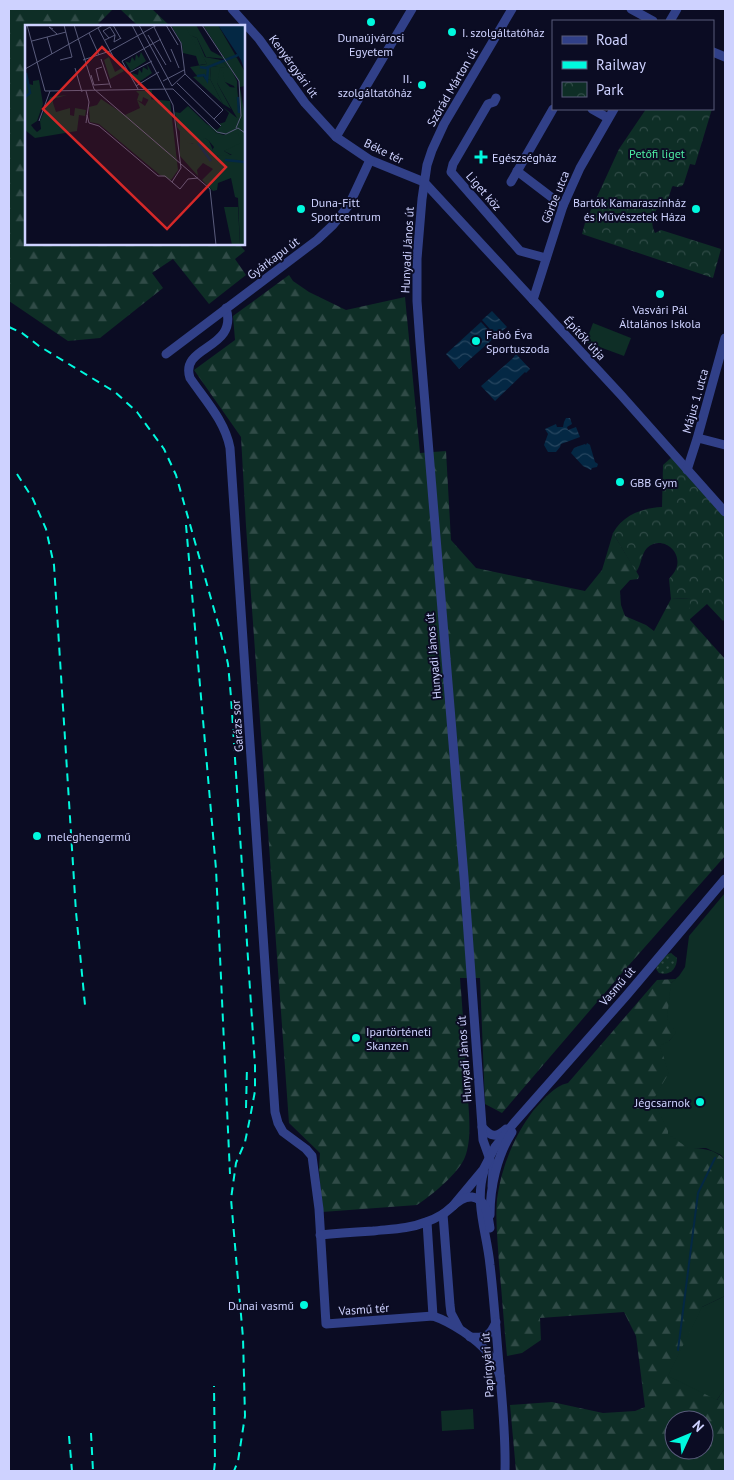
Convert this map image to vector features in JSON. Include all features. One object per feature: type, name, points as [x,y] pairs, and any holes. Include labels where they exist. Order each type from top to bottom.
[{"type":"street","name":"Kenyérgyári út","points":[[232,9],[259,39],[305,103],[336,137]]},
{"type":"street","points":[[336,137],[412,9]]},
{"type":"street","name":"Szórád Márton út","points":[[424,182],[436,138],[512,9]]},
{"type":"street","points":[[631,9],[651,20]]},
{"type":"street","points":[[671,20],[677,9]]},
{"type":"street","name":"Liget köz","points":[[496,98],[494,102],[488,104],[453,164],[451,172],[520,251],[546,258]]},
{"type":"street","points":[[511,182],[552,110]]},
{"type":"street","points":[[594,110],[608,118]]},
{"type":"street","name":"Görbe utca","points":[[533,300],[563,206],[580,168],[613,110]]},
{"type":"street","name":"Béke tér","points":[[336,137],[370,160],[424,182]]},
{"type":"street","name":"Gyárkapu út","points":[[166,354],[317,240],[349,205],[370,160]]},
{"type":"street","points":[[517,171],[563,206]]},
{"type":"street","name":"Építők útja","points":[[424,182],[725,512]]},
{"type":"street","name":"Hunyadi János út","points":[[424,182],[417,259],[419,330],[463,867],[483,1140],[489,1158]]},
{"type":"street","name":"Garázs sor","points":[[226,308],[228,326],[225,333],[192,359],[188,372],[190,378],[223,426],[230,448],[275,1112],[283,1132],[306,1149],[312,1156]]},
{"type":"street","name":"Május 1. utca","points":[[687,470],[698,438],[725,338]]},
{"type":"street","points":[[698,438],[725,445]]},
{"type":"street","name":"Vasmű út","points":[[527,1108],[725,879]]},
{"type":"street","points":[[453,1206],[483,1170],[489,1158],[527,1108]]},
{"type":"street","points":[[492,1186],[508,1139],[527,1108]]},
{"type":"street","points":[[482,1127],[487,1133],[495,1136],[514,1123]]},
{"type":"street","name":"Vasmű tér","points":[[312,1156],[316,1184],[326,1324],[433,1316]]},
{"type":"street","points":[[489,1158],[493,1168],[490,1258]]},
{"type":"street","points":[[489,1158],[482,1180],[480,1200],[490,1258]]},
{"type":"street","points":[[320,1235],[399,1229],[427,1222],[443,1214],[462,1199],[469,1197],[480,1200],[487,1212],[490,1228]]},
{"type":"street","points":[[443,1214],[451,1313],[460,1330]]},
{"type":"street","points":[[427,1222],[433,1316],[440,1318],[469,1336],[489,1354],[497,1366],[500,1376]]},
{"type":"street","name":"Papírgyári út","points":[[490,1258],[500,1376],[505,1471]]},
{"type":"street","points":[[469,1336],[479,1338],[489,1335],[493,1331],[496,1322]]},
{"type":"green space","points":[[9,9],[113,9],[97,25],[25,25],[25,245],[240,245],[245,251],[235,259],[246,275],[209,304],[173,259],[152,273],[163,288],[100,338],[68,341],[9,301]]},
{"type":"green space","points":[[120,9],[152,9],[169,25],[139,25]]},
{"type":"green space","name":"Petőfi liget","points":[[645,110],[712,110],[695,165],[690,164],[682,186],[672,187],[668,199],[675,206],[670,209],[666,203],[658,208],[653,215],[652,224],[655,233],[661,230],[721,249],[713,278],[582,234],[585,223],[619,149]]},
{"type":"green space","points":[[289,275],[293,281],[309,292],[346,310],[405,297],[420,453],[446,451],[451,540],[476,568],[585,591],[602,570],[613,533],[639,576],[638,579],[630,580],[620,591],[621,605],[625,616],[646,625],[654,631],[671,599],[691,598],[690,620],[725,659],[725,856],[502,1113],[485,1104],[480,978],[460,978],[469,1140],[465,1157],[457,1170],[437,1190],[417,1205],[322,1212],[319,1168],[320,1153],[289,1123],[241,437],[194,370],[235,340],[233,316]]},
{"type":"green space","points":[[593,323],[631,338],[624,356],[586,342]]},
{"type":"green space","points":[[672,457],[725,517],[725,619],[723,621],[707,604],[689,620],[690,598],[671,599],[669,579],[677,566],[676,554],[673,549],[663,544],[652,544],[644,553],[636,572],[613,533],[622,521],[628,517],[640,511],[662,507],[663,465]]},
{"type":"green space","points":[[725,893],[725,1160],[721,1155],[706,1148],[688,1148],[668,1134],[653,1100],[669,1073],[660,1046],[669,1041],[676,1032],[667,1019],[671,983],[685,967],[689,936]]},
{"type":"green space","points":[[671,953],[677,958],[674,968],[670,972],[659,973],[656,969],[658,964]]},
{"type":"green space","points":[[676,979],[671,983],[677,1032],[669,1041],[669,1073],[688,1148],[708,1150],[717,1153],[725,1160],[725,1296],[702,1307],[717,1400],[725,1388],[725,1471],[516,1471],[510,1405],[552,1402],[603,1413],[635,1411],[645,1407],[636,1336],[624,1312],[540,1318],[541,1340],[522,1353],[507,1356],[496,1223],[499,1187],[509,1153],[526,1121],[553,1090],[568,1083],[657,980]]},
{"type":"green space","points":[[725,1296],[725,1388],[717,1400],[668,1376],[702,1307]]},
{"type":"green space","points":[[473,1409],[474,1429],[442,1431],[441,1411]]},
{"type":"water","points":[[492,311],[507,327],[496,336],[482,320]]},
{"type":"water","points":[[481,322],[495,337],[459,369],[446,354]]},
{"type":"water","points":[[516,354],[530,369],[495,401],[481,386]]},
{"type":"water","points":[[566,418],[570,418],[572,424],[567,427],[568,430],[576,427],[580,437],[561,444],[556,452],[548,452],[544,445],[548,434],[545,429],[556,424],[557,427],[563,427]]},
{"type":"water","points":[[587,443],[590,445],[595,462],[598,464],[597,467],[591,470],[583,466],[571,453],[574,448],[586,445]]},
{"type":"waterway","points":[[678,1350],[698,1193],[715,1158]]},
{"type":"railway","points":[[9,327],[22,333],[39,346],[115,392],[137,412],[164,449],[176,475],[228,664],[255,1066],[255,1091],[245,1142],[236,1163],[231,1199],[243,1338],[245,1416],[238,1461],[234,1471]]},
{"type":"railway","points":[[17,474],[33,499],[46,529],[54,565],[76,912],[85,1005]]},
{"type":"railway","points":[[186,525],[216,869],[230,1174]]},
{"type":"railway","points":[[246,1108],[247,1066]]},
{"type":"railway","points":[[214,1386],[214,1471]]},
{"type":"railway","points":[[91,1433],[93,1471]]},
{"type":"railway","points":[[69,1436],[72,1471]]},
{"type":"place","name":"Dunaújvárosi Egyetem","points":[[371,22]]},
{"type":"place","name":"I. szolgáltatóház","points":[[452,32]]},
{"type":"place","name":"II. szolgáltatóház","points":[[422,85]]},
{"type":"place","name":"Egészségház","points":[[481,157]]},
{"type":"place","name":"Duna-Fitt Sportcentrum","points":[[301,209]]},
{"type":"place","name":"Bartók Kamaraszínház és Művészetek Háza","points":[[696,209]]},
{"type":"place","name":"Vasvári Pál Általános Iskola","points":[[660,294]]},
{"type":"place","name":"Fabó Éva Sportuszoda","points":[[476,341]]},
{"type":"place","name":"GBB Gym","points":[[620,482]]},
{"type":"place","name":"meleghengermű","points":[[37,836]]},
{"type":"place","name":"Ipartörténeti Skanzen","points":[[356,1038]]},
{"type":"place","name":"Jégcsarnok","points":[[700,1102]]},
{"type":"place","name":"Dunai vasmű","points":[[304,1305]]}]
